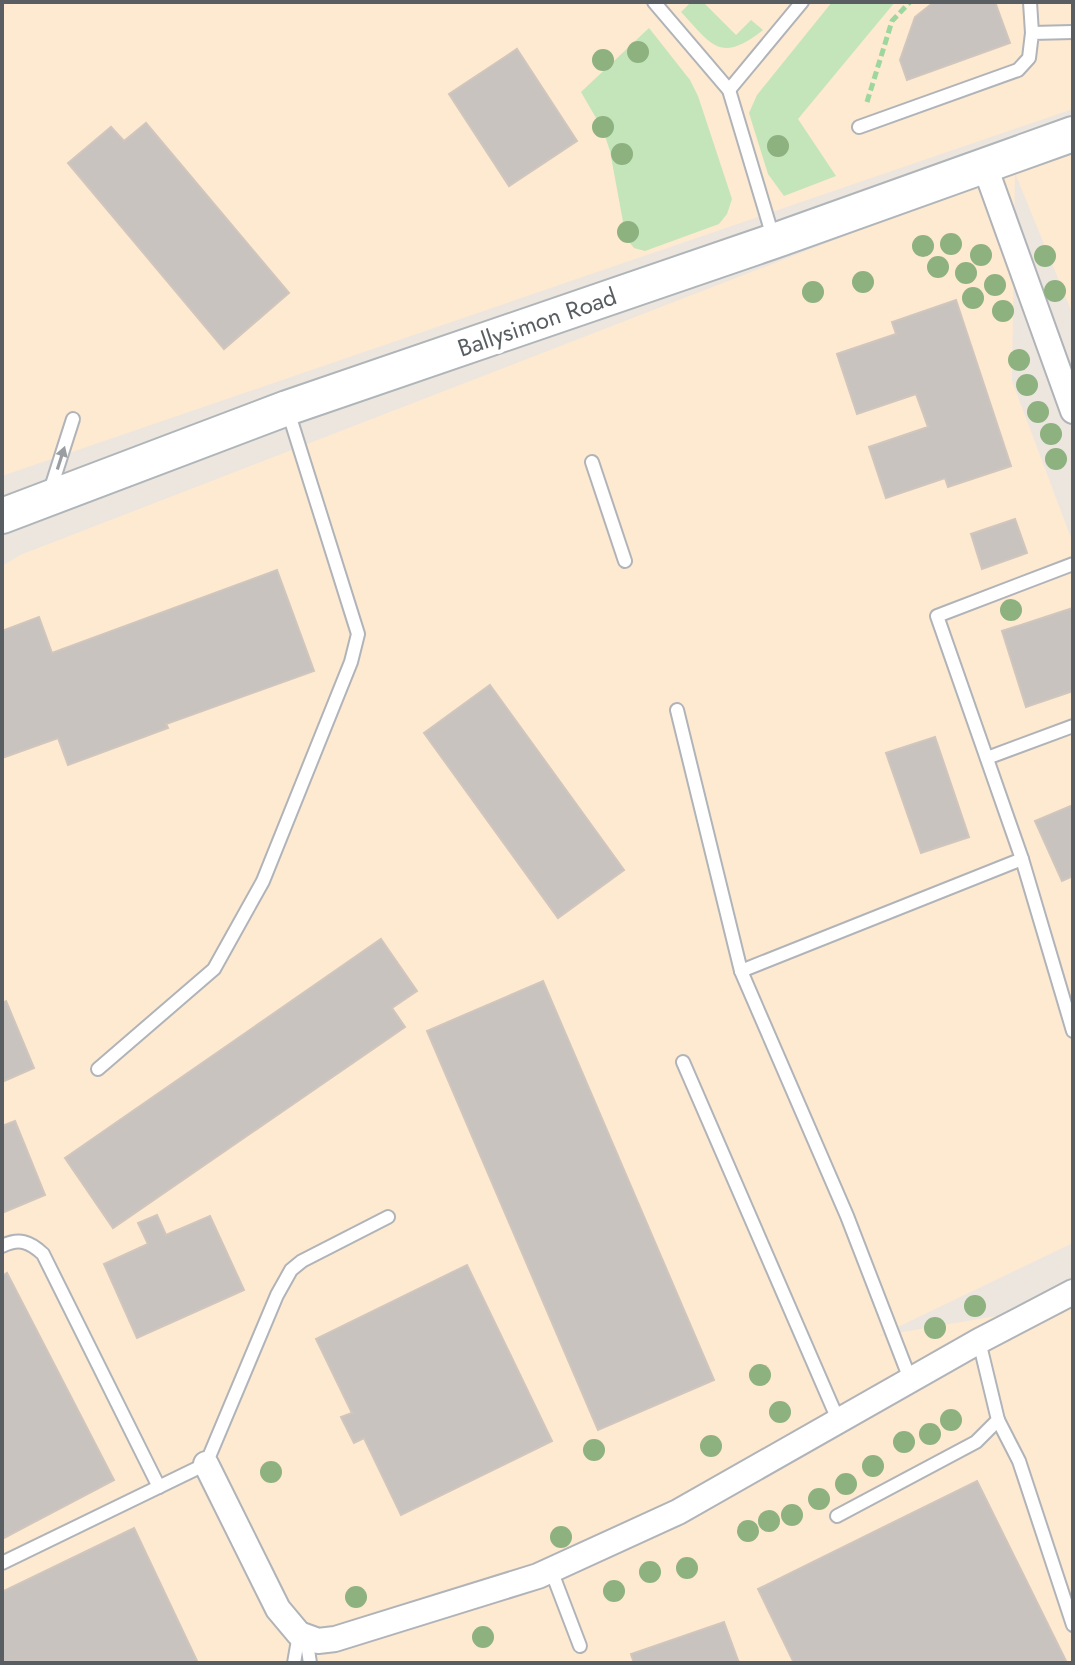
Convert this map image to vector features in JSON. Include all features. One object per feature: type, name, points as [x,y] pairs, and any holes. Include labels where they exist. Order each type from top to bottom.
[{"type":"main road","name":"Ballysimon Road","points":[[2,516],[287,408],[774,241],[1073,134]]},
{"type":"street","points":[[984,164],[1073,411]]},
{"type":"street","points":[[206,1464],[278,1609],[303,1636],[318,1641],[335,1639],[551,1570],[678,1512],[910,1379],[1073,1292]]},
{"type":"lane","points":[[654,2],[729,90],[774,241]]},
{"type":"lane","points":[[729,90],[802,2]]},
{"type":"lane","points":[[859,127],[1018,70],[1029,58],[1032,33],[1030,2]]},
{"type":"lane","points":[[1032,33],[1073,32]]},
{"type":"lane","points":[[98,1069],[214,969],[263,881],[351,662],[358,634],[287,408]]},
{"type":"lane","points":[[48,497],[73,419]]},
{"type":"lane","points":[[592,462],[625,561]]},
{"type":"lane","points":[[1073,564],[937,616],[1022,859],[1073,1031]]},
{"type":"lane","points":[[677,710],[741,971],[847,1216],[910,1379]]},
{"type":"lane","points":[[987,758],[1073,726]]},
{"type":"lane","points":[[741,971],[1022,859]]},
{"type":"lane","points":[[683,1062],[839,1422]]},
{"type":"lane","points":[[2,1563],[206,1464],[277,1295],[291,1270],[302,1261],[388,1217]]},
{"type":"lane","points":[[2,1246],[20,1241],[32,1244],[43,1254],[159,1487]]},
{"type":"lane","points":[[979,1341],[998,1420],[1019,1461],[1073,1625]]},
{"type":"lane","points":[[837,1516],[976,1442],[998,1420]]},
{"type":"lane","points":[[551,1570],[580,1646]]},
{"type":"lane","points":[[294,1663],[303,1636]]},
{"type":"lane","points":[[303,1636],[310,1663]]},
{"type":"path","points":[[859,127],[892,21],[910,2]]},
{"type":"shaded area","points":[[2,2],[1073,2],[1073,109],[2,476]]},
{"type":"shaded area","points":[[1073,150],[1073,315],[1015,173],[1012,381],[1073,543],[1073,1243],[879,1336],[1073,1303],[1073,1663],[2,1663],[2,566],[20,555]]},
{"type":"green space","points":[[691,2],[703,2],[736,35],[751,20],[763,30],[736,46],[718,46],[701,34],[681,12]]},
{"type":"green space","points":[[832,2],[895,2],[798,119],[836,176],[784,196],[768,174],[749,113],[757,95]]},
{"type":"green space","points":[[649,28],[690,80],[698,96],[732,199],[727,214],[719,224],[645,251],[634,248],[626,238],[610,151],[603,130],[581,92]]},
{"type":"building","points":[[934,2],[995,2],[1010,43],[907,80],[900,60],[915,17]]},
{"type":"building","points":[[517,49],[577,141],[509,186],[449,94]]},
{"type":"building","points":[[146,123],[289,293],[224,349],[68,163],[111,127],[124,141]]},
{"type":"building","points":[[956,300],[1011,466],[948,487],[945,478],[886,498],[869,447],[928,427],[916,394],[857,414],[837,354],[896,334],[892,322]]},
{"type":"building","points":[[1015,519],[1027,553],[982,569],[971,534]]},
{"type":"building","points":[[277,570],[314,671],[166,724],[168,728],[68,765],[58,738],[2,758],[2,631],[39,617],[52,653]]},
{"type":"building","points":[[1073,608],[1073,691],[1026,707],[1002,631]]},
{"type":"building","points":[[490,685],[624,870],[558,918],[424,733]]},
{"type":"building","points":[[935,737],[969,837],[921,853],[886,753]]},
{"type":"building","points":[[1073,805],[1073,876],[1062,881],[1035,821]]},
{"type":"building","points":[[381,939],[417,991],[392,1008],[405,1027],[113,1228],[65,1158]]},
{"type":"building","points":[[543,981],[714,1380],[598,1430],[427,1031]]},
{"type":"building","points":[[6,1001],[34,1068],[2,1082],[2,1003]]},
{"type":"building","points":[[15,1121],[45,1195],[2,1213],[2,1126]]},
{"type":"building","points":[[157,1215],[166,1235],[210,1216],[244,1290],[137,1338],[104,1264],[148,1244],[138,1223]]},
{"type":"building","points":[[467,1265],[552,1441],[401,1515],[364,1438],[354,1443],[341,1417],[352,1413],[316,1339]]},
{"type":"building","points":[[7,1273],[114,1480],[2,1539],[2,1276]]},
{"type":"building","points":[[977,1481],[1067,1663],[794,1663],[758,1589]]},
{"type":"building","points":[[134,1528],[198,1663],[2,1663],[2,1592]]},
{"type":"building","points":[[724,1622],[739,1663],[634,1663],[631,1654]]}]
